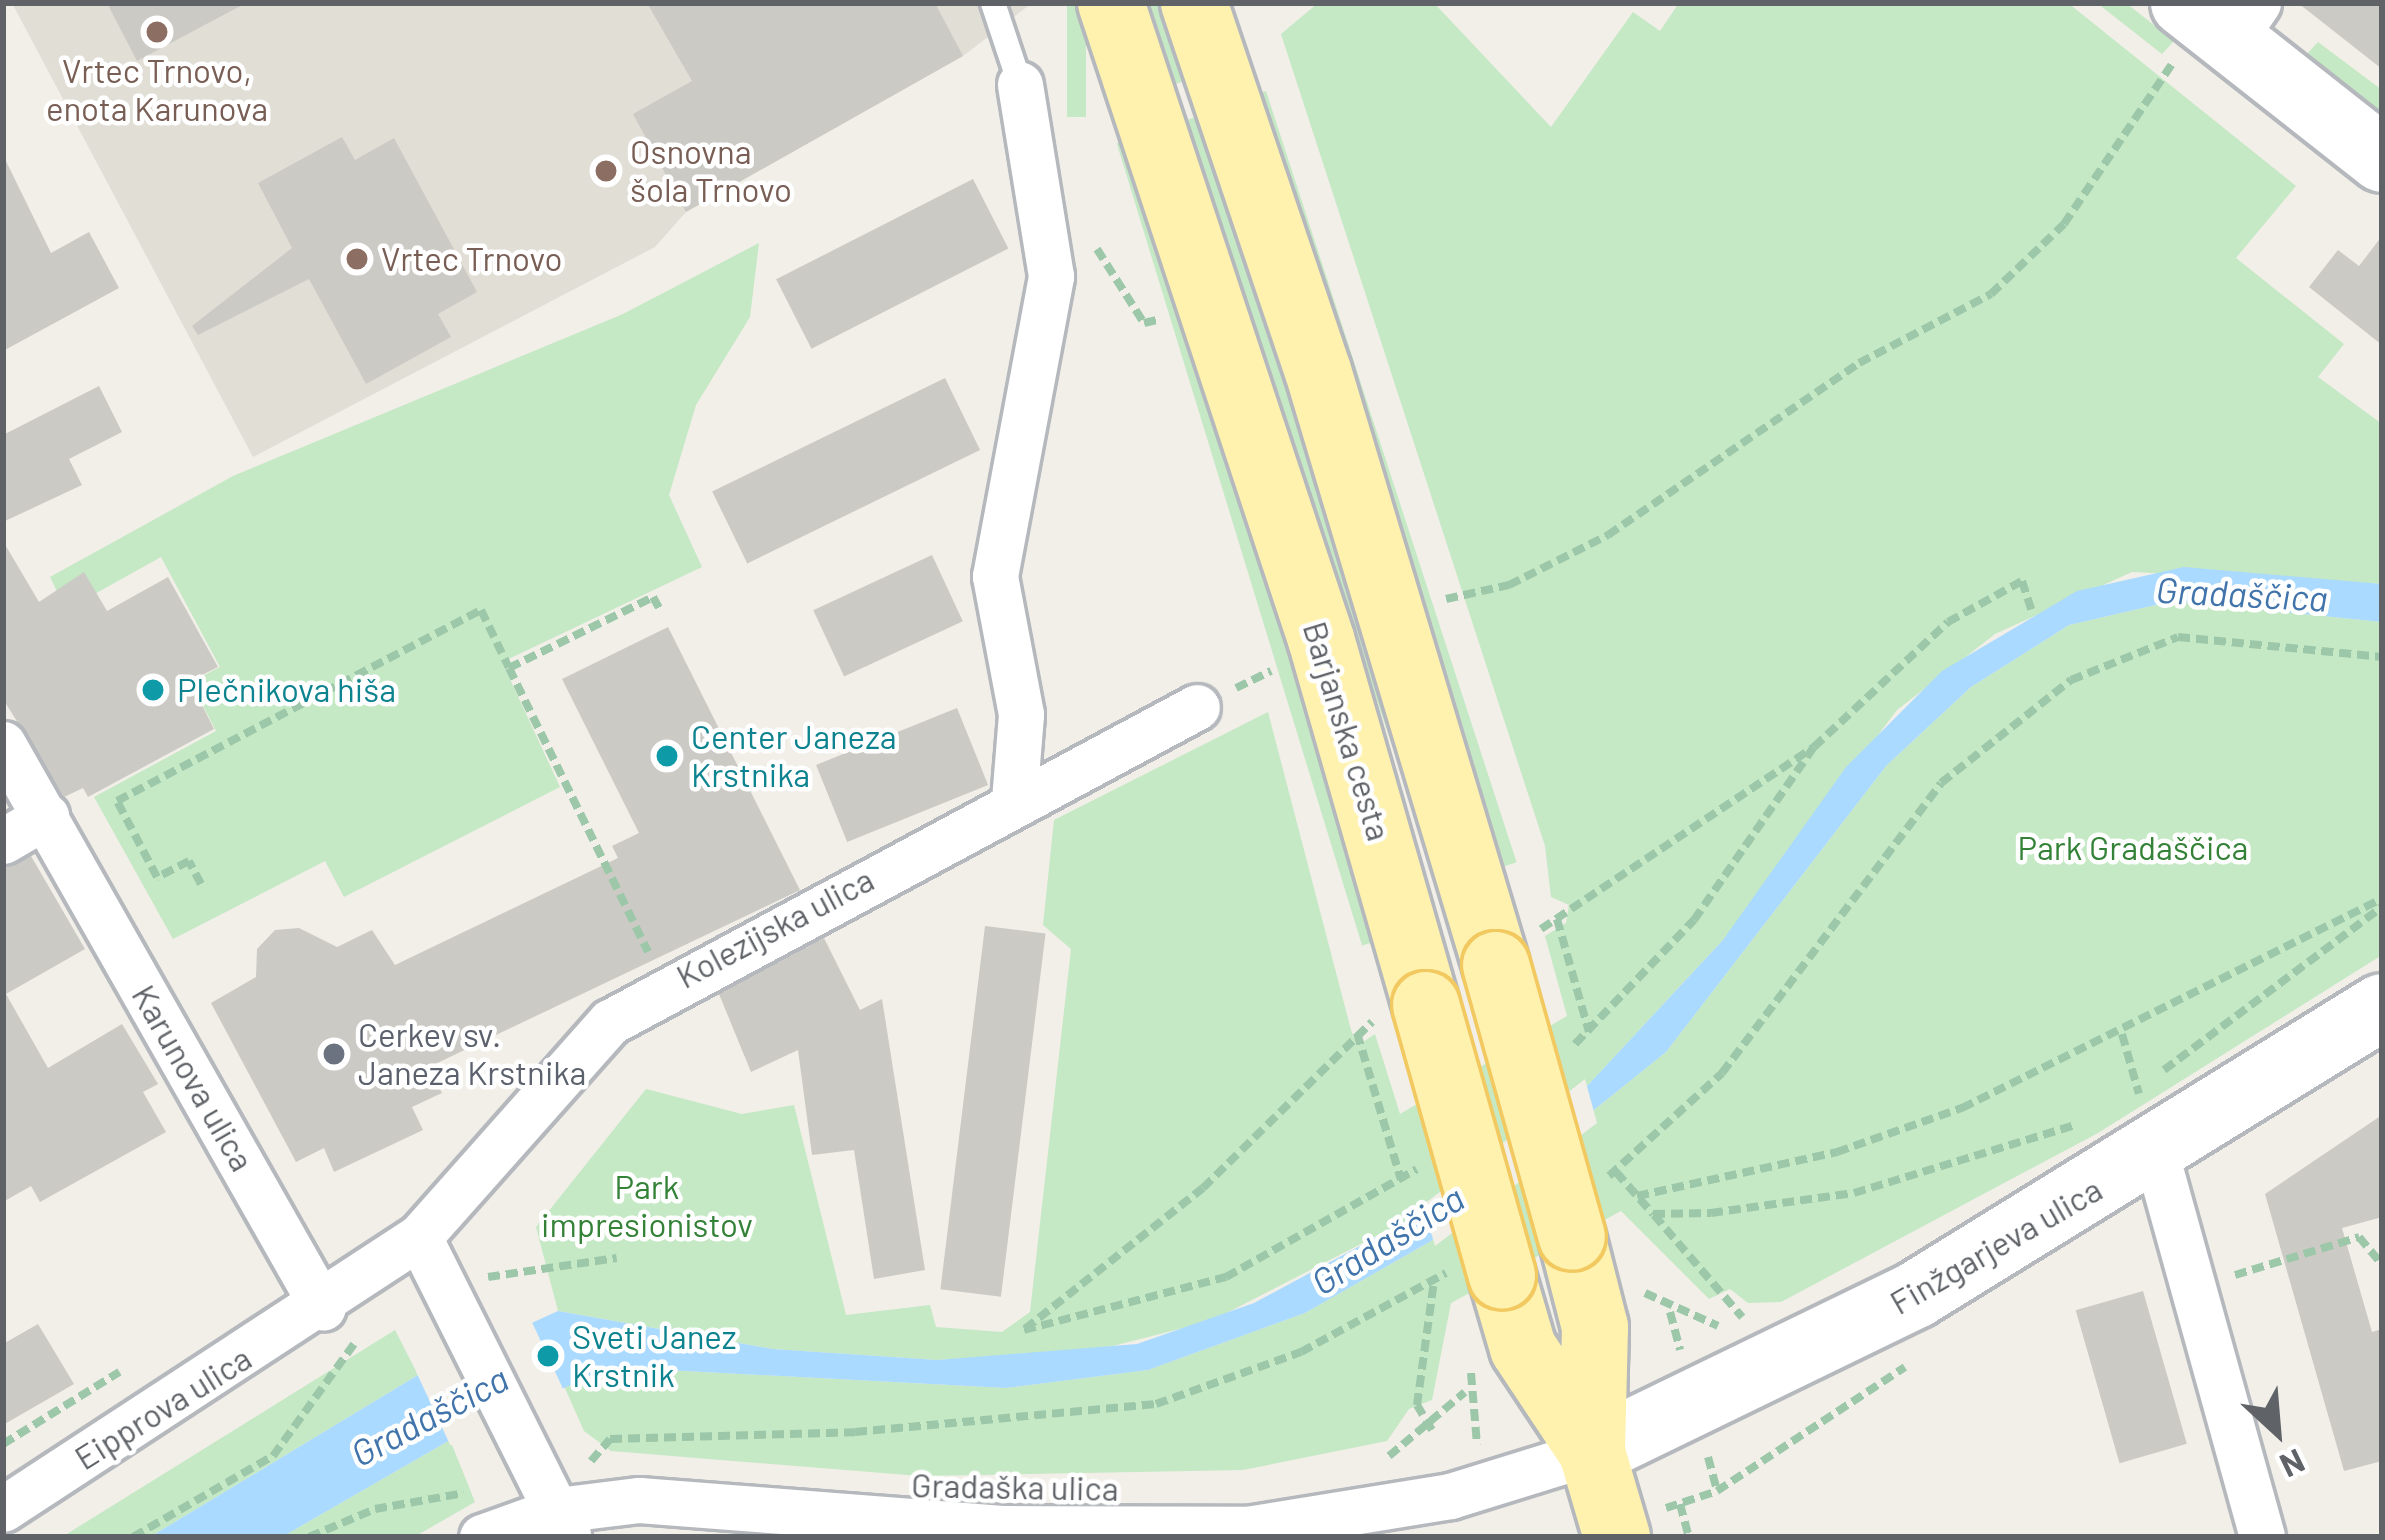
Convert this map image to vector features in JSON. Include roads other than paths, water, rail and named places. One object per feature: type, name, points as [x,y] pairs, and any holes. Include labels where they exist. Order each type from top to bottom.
[{"type":"main road","name":"Barjanska cesta","points":[[1111,3],[1300,574],[1523,1348],[1592,1452],[1617,1537]]},
{"type":"main road","name":"Barjanska cesta","points":[[1193,3],[1325,394],[1496,965],[1572,1238],[1594,1327],[1592,1452]]},
{"type":"street","points":[[2220,17],[2382,159]]},
{"type":"street","points":[[1014,800],[1021,714],[995,576],[1051,276],[1020,84]]},
{"type":"street","name":"Kolezijska ulica","points":[[419,1237],[548,1083],[665,986],[1197,707]]},
{"type":"street","name":"Karunova ulica","points":[[3,744],[323,1308]]},
{"type":"street","points":[[3,841],[46,815]]},
{"type":"street","name":"Finžgarjeva ulica","points":[[1592,1452],[1878,1315],[2156,1154],[2382,1007]]},
{"type":"street","points":[[2156,1154],[2262,1537]]},
{"type":"street","points":[[323,1308],[419,1237],[550,1497]]},
{"type":"street","name":"Eipprova ulica","points":[[3,1509],[323,1308]]},
{"type":"street","name":"Gradaška ulica","points":[[482,1537],[550,1497],[1005,1528],[1247,1529],[1450,1496],[1592,1452]]},
{"type":"lane","points":[[993,3],[1020,84]]},
{"type":"water","name":"Gradaščica","points":[[2184,567],[2382,584],[2382,622],[2173,601],[2069,625],[1971,687],[1886,766],[1666,1052],[1431,1241],[1305,1313],[1148,1370],[1006,1388],[610,1367],[450,1440],[282,1537],[150,1537],[418,1375],[558,1311],[773,1349],[937,1360],[1137,1344],[1254,1303],[1425,1211],[1589,1084],[1723,940],[1846,767],[1942,671],[2077,591]]},
{"type":"place","name":"Vrtec Trnovo, enota Karunova","points":[[157,32]]},
{"type":"place","name":"Osnovna šola Trnovo","points":[[606,171]]},
{"type":"place","name":"Vrtec Trnovo","points":[[357,259]]},
{"type":"place","name":"Plečnikova hiša","points":[[153,690]]},
{"type":"place","name":"Center Janeza Krstnika","points":[[667,756]]},
{"type":"place","name":"Cerkev sv. Janeza Krstnika","points":[[334,1054]]},
{"type":"place","name":"Sveti Janez Krstnik","points":[[548,1356]]},
{"type":"park label","name":"Park Gradaščica","points":[[2133,848]]},
{"type":"park label","name":"Park impresionistov","points":[[647,1206]]}]
